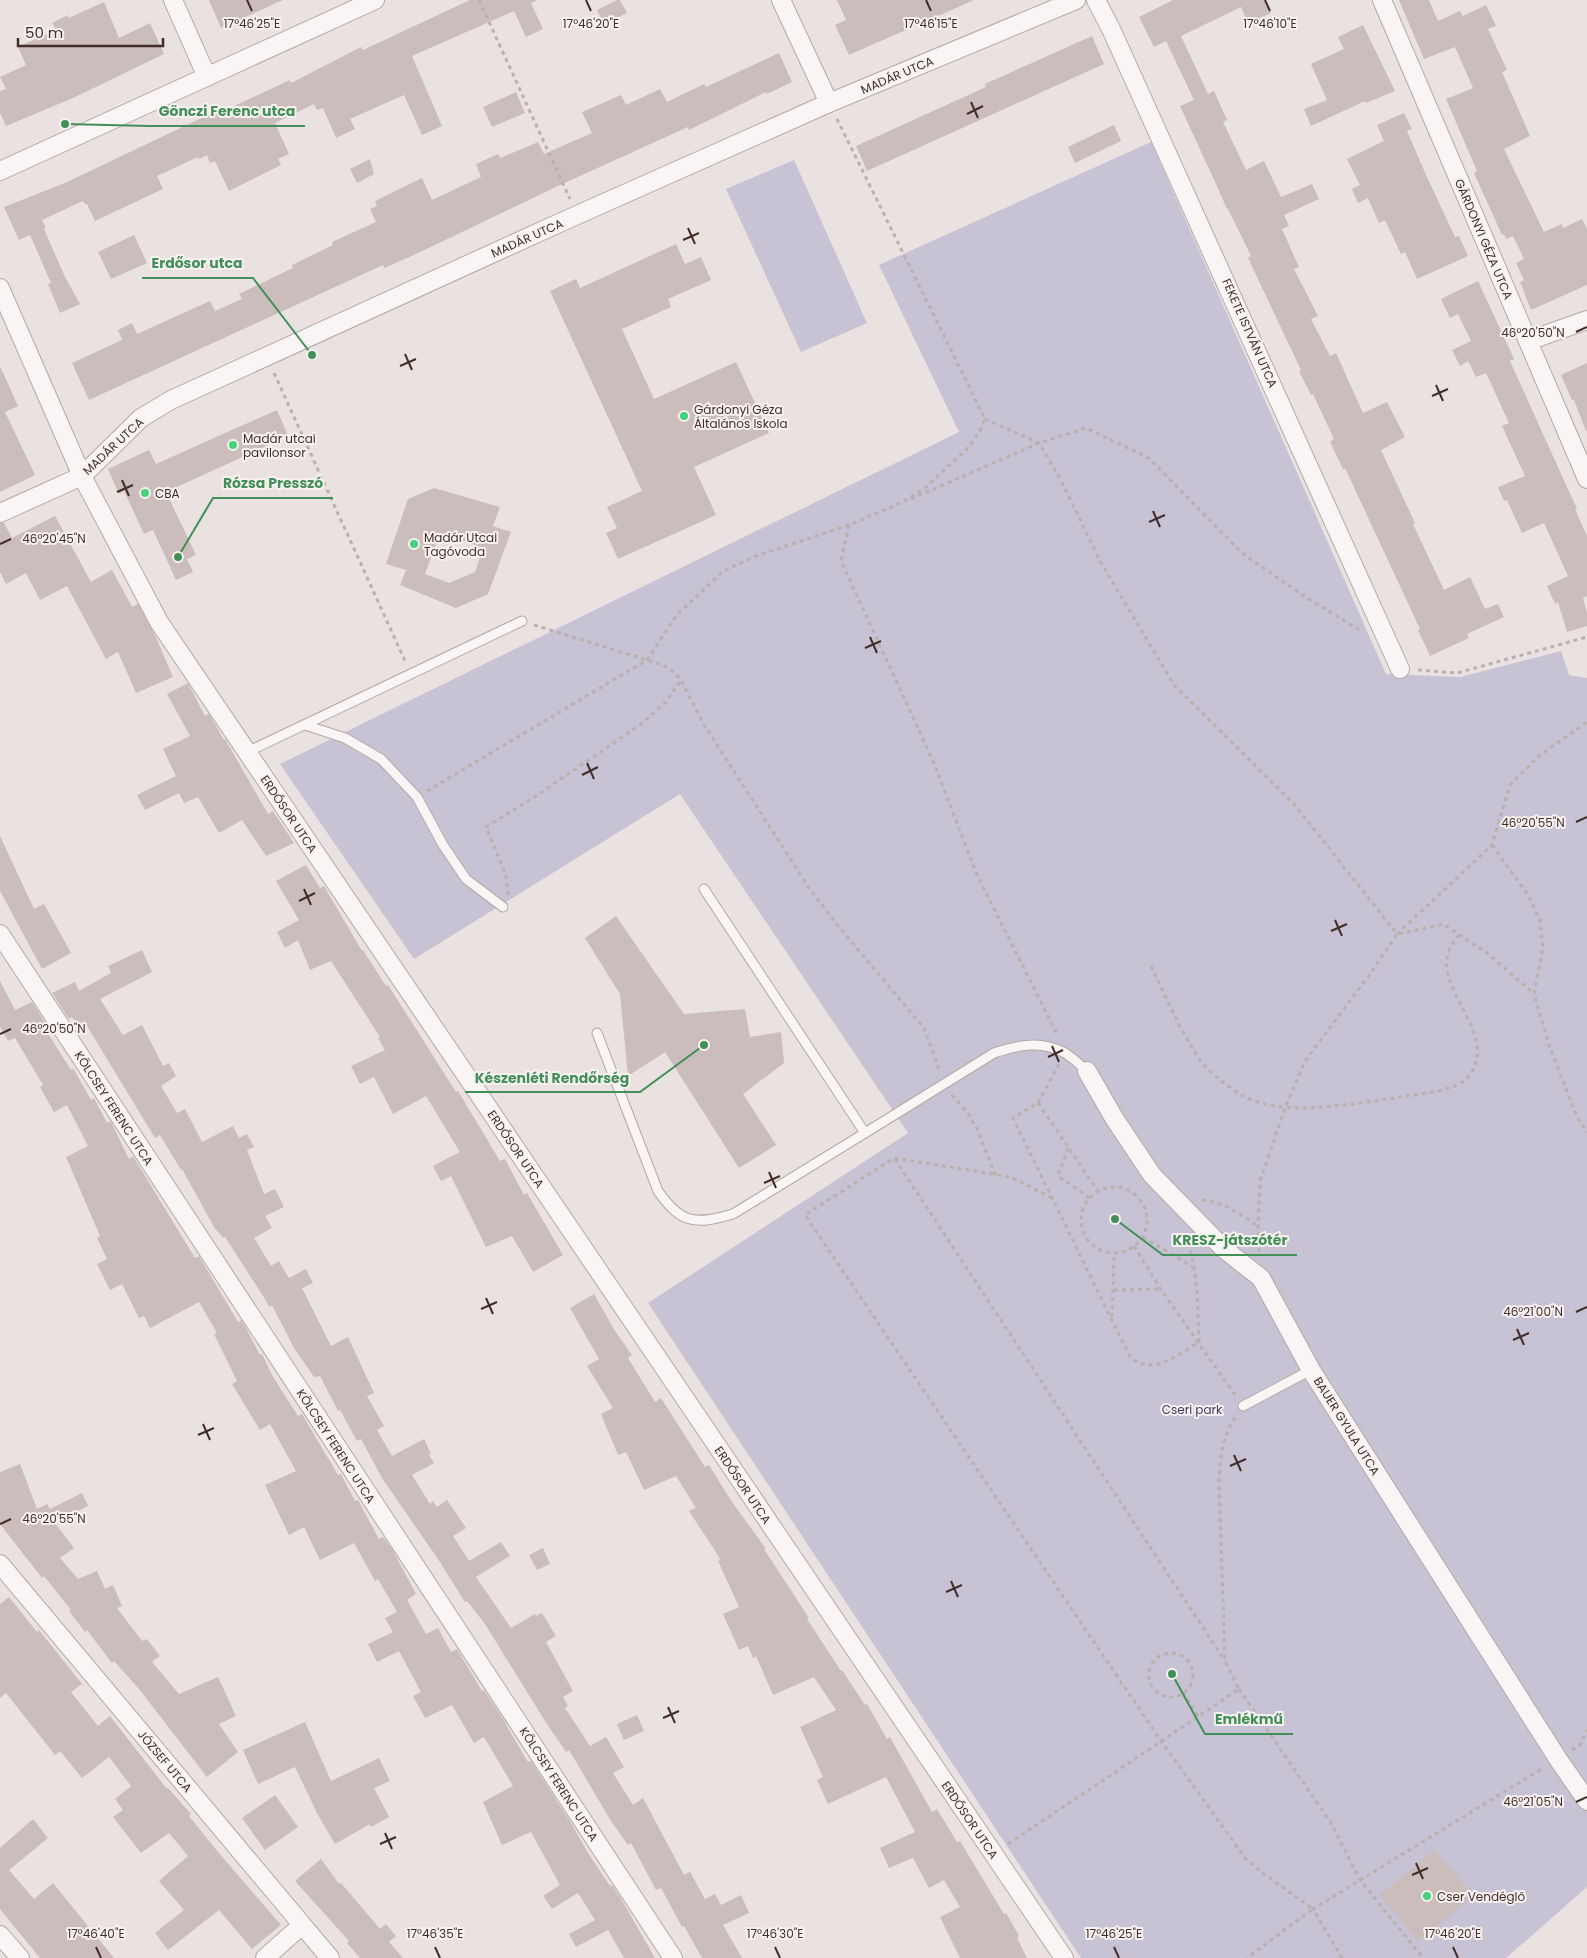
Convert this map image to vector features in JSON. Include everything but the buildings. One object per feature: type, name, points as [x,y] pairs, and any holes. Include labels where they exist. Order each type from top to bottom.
[{"type":"street","points":[[173,0],[207,76]]},
{"type":"street","points":[[0,171],[375,0]]},
{"type":"street","points":[[781,0],[829,103]]},
{"type":"street","name":"MADÁR UTCA","points":[[0,513],[82,476],[141,418],[171,400],[829,103],[1076,0]]},
{"type":"street","name":"FEKETE ISTVÁN UTCA","points":[[1096,0],[1112,29],[1228,284],[1400,669]]},
{"type":"street","name":"GÁRDONYI GÉZA UTCA","points":[[1382,0],[1587,479]]},
{"type":"street","name":"ERDŐSOR UTCA","points":[[0,288],[82,476],[159,622],[1064,1958]]},
{"type":"street","points":[[1528,341],[1587,320]]},
{"type":"street","name":"KÖLCSEY FERENC UTCA","points":[[0,934],[673,1958]]},
{"type":"street","name":"BAUER GYULA UTCA","points":[[1087,1070],[1114,1118],[1152,1175],[1224,1250],[1261,1278],[1311,1370],[1558,1759],[1587,1801]]},
{"type":"street","name":"JÓZSEF UTCA","points":[[0,1564],[330,1958]]},
{"type":"street","points":[[265,1958],[302,1925]]},
{"type":"street","points":[[0,1935],[20,1958]]},
{"type":"lane","points":[[247,752],[522,621]]},
{"type":"lane","points":[[305,725],[345,738],[381,759],[417,797],[443,845],[466,878],[503,907]]},
{"type":"lane","points":[[704,889],[865,1133]]},
{"type":"lane","points":[[597,1033],[658,1191],[670,1209],[688,1219],[710,1221],[733,1214],[994,1053],[1017,1045],[1041,1045],[1065,1053],[1087,1070]]},
{"type":"lane","points":[[1243,1406],[1311,1370]]},
{"type":"path","points":[[480,0],[577,216]]},
{"type":"path","points":[[829,103],[985,419],[1039,443],[1063,484],[1100,561],[1174,685],[1294,804],[1397,934]]},
{"type":"path","points":[[267,356],[411,674]]},
{"type":"path","points":[[903,502],[926,487],[967,449],[980,431],[985,419]]},
{"type":"path","points":[[417,797],[647,660],[676,616],[723,571],[756,556],[849,525],[1039,443],[1086,428],[1149,458],[1242,553],[1307,598],[1366,634]]},
{"type":"path","points":[[849,525],[841,561],[934,763],[977,875],[1065,1053],[1038,1103],[1013,1118],[1129,1354],[1134,1360],[1144,1365],[1152,1366],[1160,1364],[1199,1342]]},
{"type":"path","points":[[522,621],[663,665],[674,672],[681,680],[703,723],[809,888],[839,927],[924,1028],[936,1065],[945,1084],[977,1129],[996,1176]]},
{"type":"path","points":[[1400,669],[1457,672],[1587,636]]},
{"type":"path","points":[[503,907],[509,893],[506,875],[486,827],[539,794],[641,724],[666,702],[681,680]]},
{"type":"path","points":[[1261,1278],[1258,1226],[1260,1181],[1285,1108],[1305,1061],[1370,974],[1397,934],[1492,845],[1510,785],[1540,755],[1587,722]]},
{"type":"path","points":[[1492,845],[1528,895],[1540,921],[1543,947],[1534,994],[1550,1048],[1577,1118],[1587,1132]]},
{"type":"path","points":[[1397,934],[1442,924],[1486,952],[1534,994]]},
{"type":"path","points":[[1151,966],[1180,1026],[1204,1065],[1238,1094],[1260,1103],[1285,1108],[1383,1099],[1436,1091],[1457,1085],[1468,1080],[1473,1071],[1477,1059],[1474,1033],[1448,977],[1446,966],[1450,948],[1459,935]]},
{"type":"path","points":[[1038,1103],[1098,1192]]},
{"type":"path","points":[[1068,1148],[1058,1176],[1090,1198]]},
{"type":"path","points":[[1053,1199],[1017,1180],[1005,1176],[894,1158],[805,1215],[1161,1741],[1246,1859],[1264,1875],[1313,1909],[1342,1958]]},
{"type":"path","points":[[894,1158],[1225,1661],[1240,1688],[1331,1823],[1360,1880],[1423,1958]]},
{"type":"path","points":[[1110,1188],[1122,1188],[1133,1193],[1142,1202],[1146,1213],[1147,1226],[1142,1237],[1134,1246],[1125,1251],[1114,1253],[1103,1251],[1094,1246],[1087,1238],[1082,1228],[1082,1213],[1090,1198],[1098,1192],[1110,1188]]},
{"type":"path","points":[[1178,1202],[1204,1200],[1221,1204],[1239,1212],[1258,1226]]},
{"type":"path","points":[[1178,1228],[1188,1243],[1194,1268],[1199,1342]]},
{"type":"path","points":[[1142,1237],[1194,1268]]},
{"type":"path","points":[[1134,1246],[1160,1288],[1243,1406],[1230,1425],[1220,1453],[1219,1482],[1225,1661]]},
{"type":"path","points":[[1112,1318],[1114,1253]]},
{"type":"path","points":[[1114,1290],[1160,1288]]},
{"type":"path","points":[[1171,1653],[1178,1653],[1187,1659],[1194,1676],[1192,1683],[1183,1692],[1168,1698],[1155,1689],[1148,1678],[1151,1663],[1155,1659],[1171,1653]]},
{"type":"path","points":[[993,1854],[1240,1688]]},
{"type":"path","points":[[1183,1692],[1198,1716]]},
{"type":"path","points":[[1247,1958],[1313,1909],[1580,1745],[1587,1730]]},
{"type":"green space","name":"Cseri park","points":[[1151,142],[1386,674],[1460,677],[1561,651],[1569,675],[1587,678],[1587,1887],[1506,1958],[1081,1958],[648,1303],[908,1133],[680,794],[414,959],[280,764],[959,432],[879,265]]},
{"type":"green space","points":[[794,160],[867,323],[801,352],[726,189]]},
{"type":"place","name":"Gönczi Ferenc utca","points":[[65,124]]},
{"type":"place","name":"Erdősor utca","points":[[312,355]]},
{"type":"place","name":"Gárdonyi Géza Általános Iskola","points":[[684,416]]},
{"type":"place","name":"Madár utcai pavilonsor","points":[[233,445]]},
{"type":"place","name":"CBA","points":[[145,493]]},
{"type":"place","name":"Madár Utcai Tagóvoda","points":[[414,544]]},
{"type":"place","name":"Rózsa Presszó","points":[[178,557]]},
{"type":"place","name":"Készenléti Rendőrség","points":[[704,1045]]},
{"type":"place","name":"KRESZ-játszótér","points":[[1115,1219]]},
{"type":"place","name":"Emlékmű","points":[[1172,1674]]},
{"type":"place","name":"Cser Vendéglő","points":[[1427,1896]]}]
